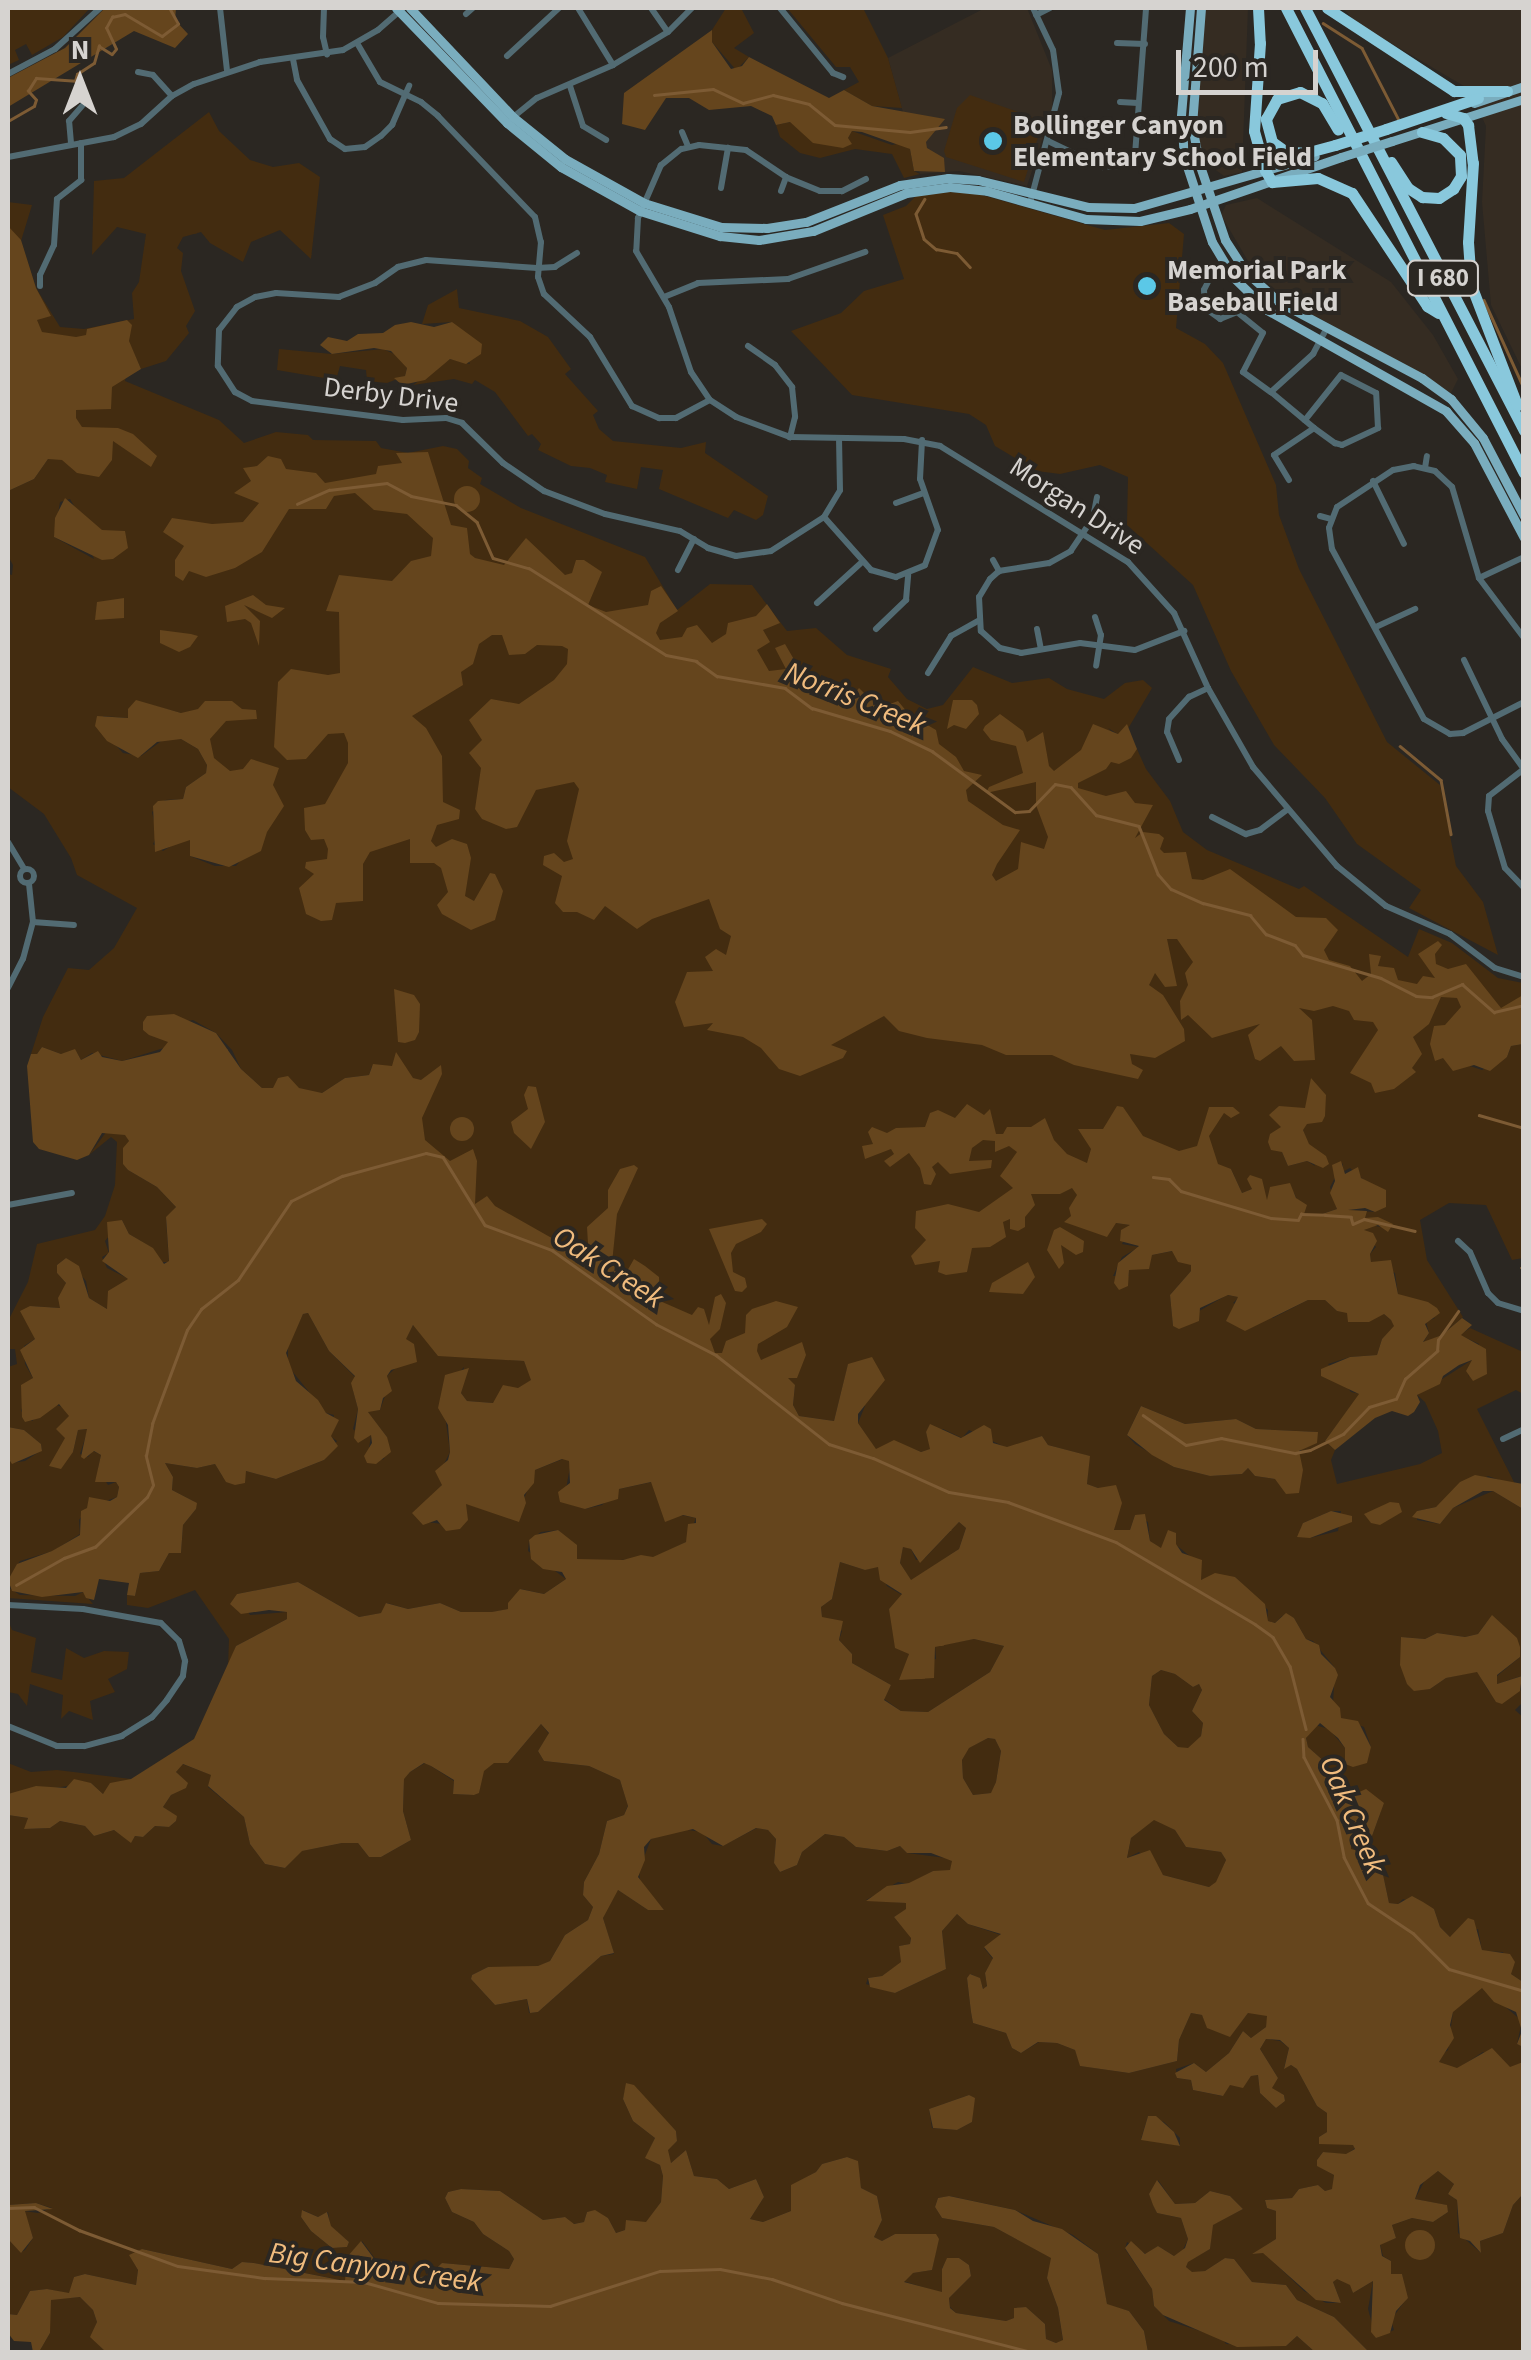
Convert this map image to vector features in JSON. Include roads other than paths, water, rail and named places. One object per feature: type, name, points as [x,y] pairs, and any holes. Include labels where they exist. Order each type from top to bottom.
[{"type":"highway","points":[[1258,8],[1260,43],[1254,132],[1269,176],[1318,178],[1352,194],[1427,306],[1442,316]]},
{"type":"highway","name":"I 680","points":[[1286,8],[1524,473]]},
{"type":"highway","name":"I 680","points":[[1305,8],[1522,428]]},
{"type":"highway","points":[[1327,8],[1454,91],[1507,91]]},
{"type":"highway","points":[[1364,166],[1357,164],[1316,98],[1292,92],[1272,105],[1266,127],[1278,147],[1306,153],[1338,151],[1388,134],[1488,98]]},
{"type":"highway","points":[[1446,114],[1463,118],[1473,151],[1468,242],[1471,285],[1520,410],[1522,428]]},
{"type":"highway","points":[[1369,130],[1408,188],[1422,197],[1439,198],[1458,183],[1462,162],[1450,142],[1422,132]]},
{"type":"main road","points":[[402,8],[510,120],[565,158],[642,207],[721,227],[767,228],[806,222],[880,192],[929,179],[978,180],[1086,219],[1122,222],[1199,206],[1338,151]]},
{"type":"main road","points":[[1190,8],[1182,127],[1199,206],[1233,277],[1267,310],[1446,411],[1474,443],[1524,538]]},
{"type":"main road","points":[[1202,8],[1192,126],[1219,229],[1244,268],[1280,302],[1422,378],[1451,399],[1484,438],[1524,516]]},
{"type":"main road","points":[[1388,134],[1524,86]]},
{"type":"main road","points":[[1388,134],[1422,132],[1524,98]]},
{"type":"main road","points":[[1199,164],[1210,175],[1229,180]]},
{"type":"main road","points":[[1032,198],[1114,209],[1154,204],[1229,180],[1269,176]]},
{"type":"main road","points":[[1218,252],[1238,269],[1244,268]]},
{"type":"street","points":[[8,74],[55,49],[100,8]]},
{"type":"street","points":[[220,8],[226,70]]},
{"type":"street","points":[[324,8],[322,37],[328,55]]},
{"type":"street","points":[[8,157],[131,130],[172,96],[226,70],[328,55],[358,43],[402,8]]},
{"type":"street","points":[[466,14],[473,8]]},
{"type":"street","points":[[506,56],[558,8]]},
{"type":"street","points":[[578,8],[613,65]]},
{"type":"street","points":[[651,8],[668,32]]},
{"type":"street","points":[[510,120],[537,98],[613,65],[668,32],[692,8]]},
{"type":"street","points":[[780,8],[834,73],[843,77]]},
{"type":"street","points":[[1032,198],[1059,80],[1053,50],[1034,11],[1050,8]]},
{"type":"street","points":[[1048,141],[1102,167],[1120,166],[1134,156],[1138,145],[1146,8]]},
{"type":"street","points":[[1117,42],[1145,44]]},
{"type":"street","points":[[358,43],[380,82],[438,116],[524,203],[540,229],[537,268],[544,294],[590,337],[632,406],[659,418],[676,418],[710,400],[686,360],[664,297],[636,251],[642,207],[661,165],[688,146],[728,148],[757,154],[786,178],[830,193],[854,188],[866,179]]},
{"type":"street","points":[[293,59],[296,80],[330,138],[346,149],[365,148],[392,126],[409,86]]},
{"type":"street","points":[[138,72],[153,74],[172,96]]},
{"type":"street","points":[[570,86],[584,126],[606,140]]},
{"type":"street","points":[[1120,102],[1138,103]]},
{"type":"street","points":[[71,143],[69,122],[82,106]]},
{"type":"street","points":[[682,132],[688,146]]},
{"type":"street","points":[[40,286],[40,275],[54,245],[54,206],[81,180],[82,143]]},
{"type":"street","points":[[721,188],[728,148]]},
{"type":"street","points":[[781,191],[786,178]]},
{"type":"street","points":[[664,297],[698,283],[788,279],[865,252]]},
{"type":"street","points":[[537,268],[556,267],[577,253]]},
{"type":"street","name":"Derby Drive","points":[[537,268],[426,260],[398,267],[375,284],[339,297],[276,293],[255,297],[229,314],[219,330],[218,366],[234,391],[252,401],[403,420],[446,418],[462,423],[503,463],[544,491],[694,539],[721,554],[754,556],[771,551],[824,517]]},
{"type":"street","points":[[1210,278],[1204,290],[1205,308],[1220,319],[1237,312],[1262,334],[1242,367],[1247,376],[1314,428],[1342,445],[1378,428],[1376,392],[1341,375],[1305,420]]},
{"type":"street","points":[[1270,392],[1313,354],[1327,328]]},
{"type":"street","points":[[748,346],[775,364],[792,387],[795,417],[790,437]]},
{"type":"street","name":"Morgan Drive","points":[[710,400],[736,418],[790,437],[922,440],[956,453],[1084,534],[1150,582],[1184,631],[1208,688],[1253,767],[1287,810],[1365,891],[1450,934],[1495,968],[1524,977]]},
{"type":"street","points":[[1289,480],[1274,454],[1314,428]]},
{"type":"street","points":[[839,439],[840,490],[824,517],[861,563],[881,574],[908,575],[925,565],[936,544],[936,521],[923,493],[922,440]]},
{"type":"street","points":[[1425,468],[1427,456]]},
{"type":"street","points":[[1524,638],[1479,578],[1452,487],[1425,468],[1404,467],[1344,499],[1331,519],[1332,549],[1378,626],[1416,710],[1450,737],[1493,721],[1524,702]]},
{"type":"street","points":[[1373,482],[1404,544]]},
{"type":"street","points":[[896,504],[923,493]]},
{"type":"street","points":[[1097,497],[1084,534],[1060,558],[999,571],[979,597],[978,621],[987,638],[1000,648],[1021,653],[1099,644],[1135,650],[1184,631]]},
{"type":"street","points":[[1320,516],[1331,519]]},
{"type":"street","points":[[678,570],[694,539]]},
{"type":"street","points":[[1479,578],[1524,557]]},
{"type":"street","points":[[994,560],[999,571]]},
{"type":"street","points":[[817,603],[861,563]]},
{"type":"street","points":[[876,629],[906,600],[908,575]]},
{"type":"street","points":[[1378,626],[1415,609]]},
{"type":"street","points":[[1095,618],[1100,628],[1096,666]]},
{"type":"street","points":[[928,673],[951,636],[978,621]]},
{"type":"street","points":[[1036,629],[1041,649]]},
{"type":"street","points":[[1464,660],[1493,721],[1524,769],[1486,796],[1490,827],[1505,868],[1524,888]]},
{"type":"street","points":[[1179,760],[1168,732],[1169,719],[1189,698],[1208,688]]},
{"type":"street","points":[[1212,817],[1234,832],[1246,834],[1260,830],[1287,810]]},
{"type":"street","points":[[8,842],[24,870],[20,878],[29,883],[34,922],[23,959],[8,988]]},
{"type":"street","points":[[34,922],[74,925]]},
{"type":"street","points":[[8,1205],[72,1193]]},
{"type":"street","points":[[1458,1241],[1470,1252],[1488,1293],[1498,1303],[1524,1312]]},
{"type":"street","points":[[1503,1439],[1524,1429]]},
{"type":"street","points":[[8,1605],[83,1609],[161,1622],[179,1641],[186,1661],[174,1691],[152,1716],[112,1740],[58,1746],[8,1726]]},
{"type":"waterway","points":[[8,121],[34,106],[36,100],[28,91],[36,78],[75,81],[77,74],[94,63],[99,46],[112,54],[116,49],[106,28],[112,17],[125,14],[162,36],[178,24],[169,8]]},
{"type":"waterway","points":[[1323,23],[1362,48],[1398,118]]},
{"type":"waterway","points":[[654,95],[713,89],[743,103],[773,95],[809,104],[835,125],[910,132],[946,127]]},
{"type":"waterway","points":[[925,199],[916,214],[924,239],[936,249],[957,253],[970,267]]},
{"type":"waterway","points":[[1484,300],[1524,388]]},
{"type":"waterway","name":"Norris Creek","points":[[297,504],[329,490],[387,483],[411,496],[456,505],[477,522],[493,558],[529,568],[666,655],[696,661],[717,676],[785,688],[812,708],[890,731],[932,751],[1015,812],[1029,811],[1055,784],[1071,787],[1096,815],[1139,826],[1158,874],[1171,889],[1203,903],[1250,915],[1266,934],[1295,945],[1303,955],[1381,978],[1416,996],[1432,997],[1462,984],[1494,1012],[1524,1005]]},
{"type":"waterway","points":[[1400,746],[1441,780],[1451,834]]},
{"type":"waterway","points":[[1479,1115],[1524,1128]]},
{"type":"waterway","name":"Oak Creek","points":[[16,1585],[64,1558],[95,1547],[147,1497],[153,1485],[146,1456],[152,1424],[187,1330],[201,1309],[238,1280],[291,1201],[342,1176],[426,1153],[443,1157],[485,1225],[552,1250],[656,1324],[716,1355],[829,1444],[873,1458],[949,1492],[1008,1502],[1116,1542],[1255,1624],[1273,1637],[1290,1666],[1306,1729]]},
{"type":"waterway","points":[[1153,1177],[1169,1179],[1181,1191],[1271,1218],[1298,1220],[1301,1214],[1351,1217],[1353,1224],[1364,1219],[1415,1231]]},
{"type":"waterway","points":[[1143,1415],[1186,1445],[1221,1438],[1295,1453],[1310,1450],[1343,1434],[1369,1407],[1396,1399],[1405,1379],[1437,1351],[1438,1340],[1458,1311]]},
{"type":"waterway","name":"Oak Creek","points":[[1303,1739],[1304,1757],[1337,1820],[1344,1857],[1368,1903],[1413,1933],[1449,1969],[1524,1991]]},
{"type":"waterway","name":"Big Canyon Creek","points":[[8,2208],[34,2207],[79,2230],[178,2266],[265,2278],[364,2282],[438,2303],[550,2306],[660,2271],[720,2269],[772,2279],[842,2303],[1031,2352]]},
{"type":"place","name":"Bollinger Canyon Elementary School Field","points":[[993,141]]},
{"type":"place","name":"Memorial Park Baseball Field","points":[[1147,286]]}]
